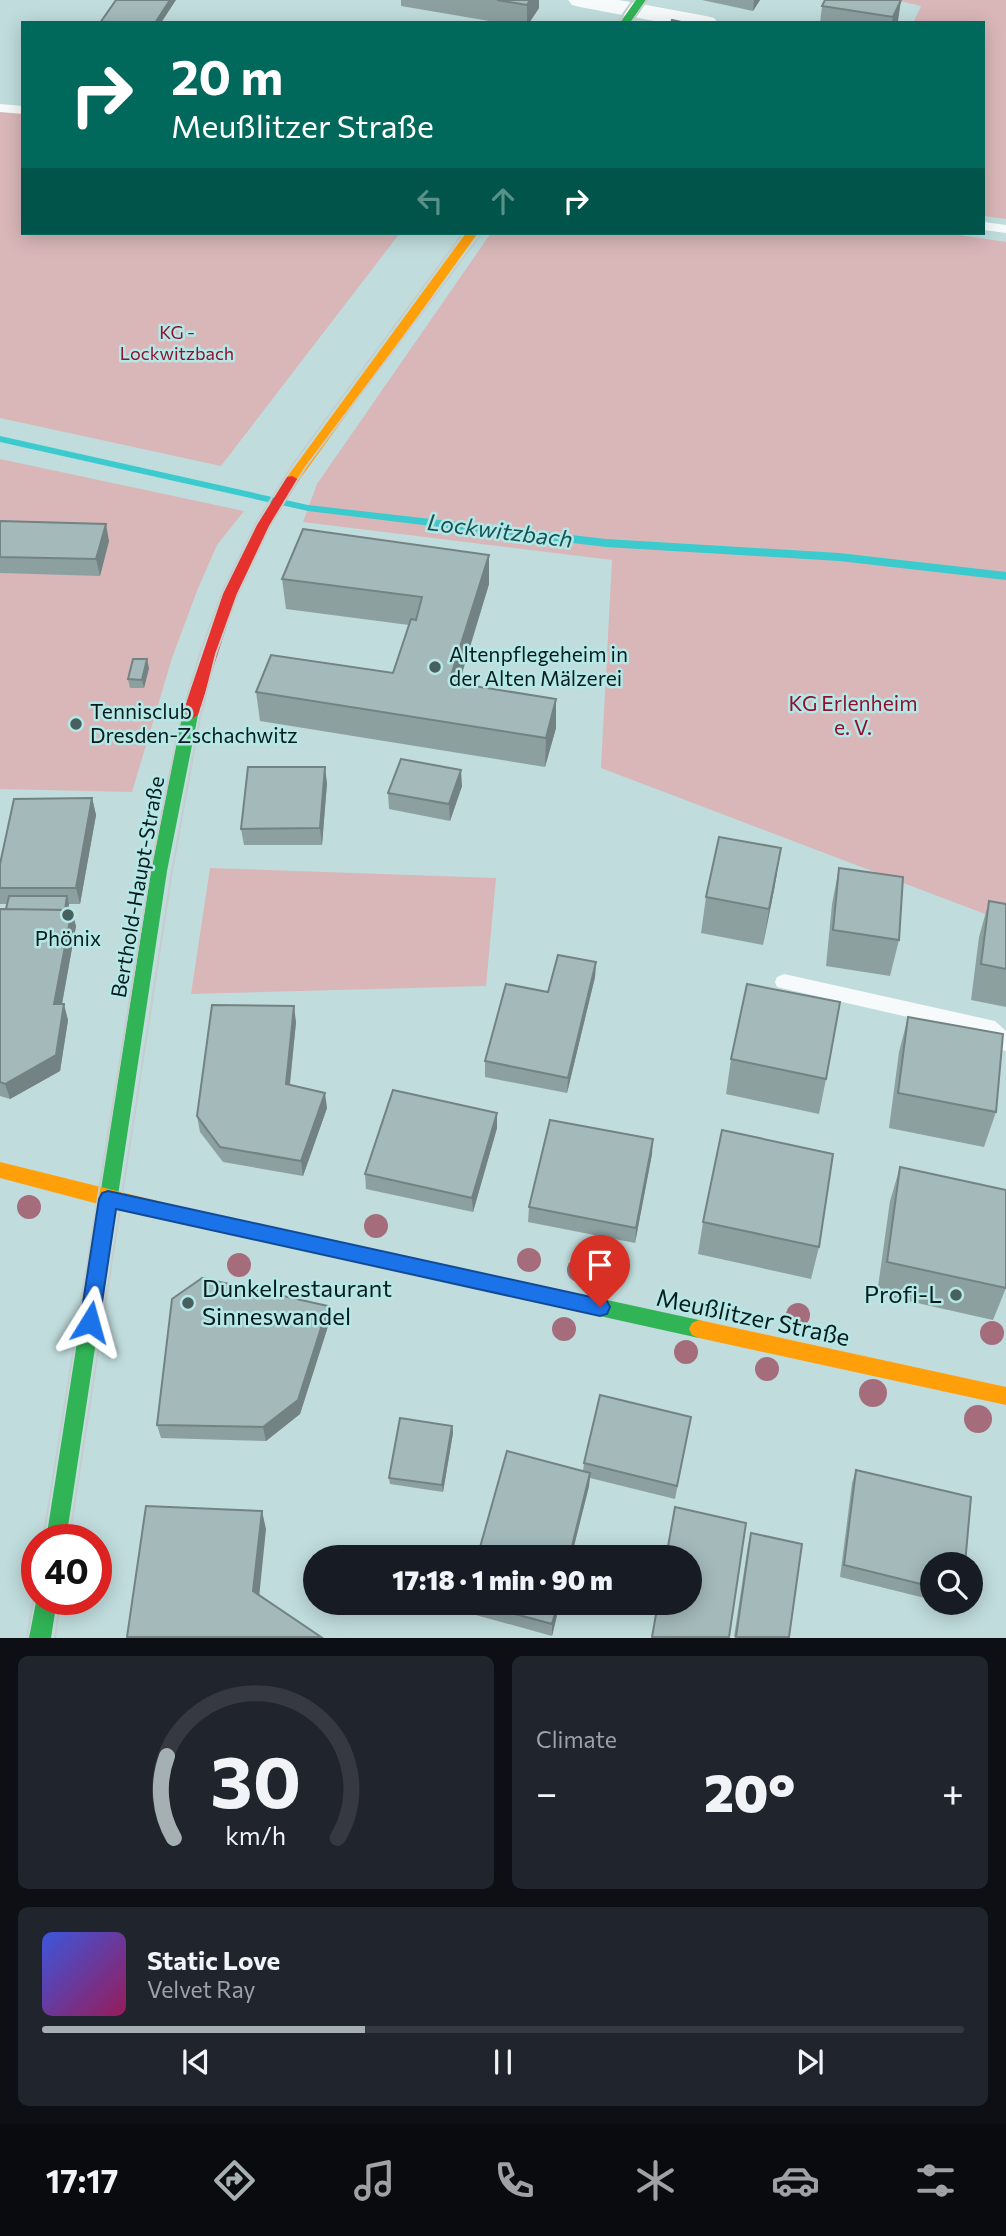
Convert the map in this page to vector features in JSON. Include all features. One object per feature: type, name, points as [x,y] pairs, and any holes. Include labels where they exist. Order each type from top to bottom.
[{"type":"street","points":[[579,0],[694,21]]},
{"type":"street","name":"Berthold-Haupt-Straße","points":[[58,1524],[159,871],[189,718],[208,655],[230,594],[264,525],[300,466],[471,235]]},
{"type":"street","name":"Meußlitzer Straße","points":[[0,1170],[108,1199],[1006,1396]]},
{"type":"street","points":[[40,1637],[44,1615]]},
{"type":"lane","points":[[0,108],[21,110]]},
{"type":"lane","points":[[985,226],[1006,229]]},
{"type":"lane","points":[[784,982],[988,1027],[1006,1043]]},
{"type":"green space","points":[[896,0],[1006,0],[1006,219],[985,216],[985,21],[914,21],[921,6]]},
{"type":"green space","name":"KG - Lockwitzbach","points":[[0,104],[21,107],[21,235],[398,235],[221,466],[0,418]]},
{"type":"green space","name":"KG Erlenheim e. V.","points":[[490,235],[960,235],[1006,242],[1006,922],[601,768],[612,560],[303,522],[317,484]]},
{"type":"green space","name":"Tennisclub Dresden-Zschachwitz","points":[[0,459],[244,511],[217,545],[197,591],[172,658],[132,792],[0,789]]},
{"type":"green space","points":[[210,868],[496,878],[486,986],[191,994]]},
{"type":"building","points":[[116,0],[170,0],[156,21],[101,21]]},
{"type":"building","points":[[497,0],[530,0],[527,5]]},
{"type":"building","points":[[825,0],[901,0],[893,17],[822,6]]},
{"type":"building","points":[[0,521],[106,524],[96,559],[0,557]]},
{"type":"building","points":[[303,529],[489,555],[449,682],[556,699],[546,738],[256,692],[271,655],[393,673],[411,619],[416,620],[422,597],[282,579]]},
{"type":"building","points":[[133,659],[147,659],[142,680],[128,679]]},
{"type":"building","points":[[401,759],[461,770],[449,804],[388,793]]},
{"type":"building","points":[[248,767],[325,767],[320,828],[241,829]]},
{"type":"building","points":[[92,798],[76,888],[0,888],[0,864],[14,799]]},
{"type":"building","points":[[719,837],[781,848],[769,909],[706,897]]},
{"type":"building","points":[[839,868],[903,877],[899,940],[833,930]]},
{"type":"building","points":[[9,896],[67,896],[65,910],[6,909]]},
{"type":"building","points":[[989,901],[1006,904],[1006,969],[981,964]]},
{"type":"building","points":[[0,909],[72,910],[54,1004],[64,1004],[56,1055],[5,1084],[0,1082]]},
{"type":"building","points":[[558,955],[596,962],[568,1078],[485,1061],[506,984],[548,992]]},
{"type":"building","points":[[747,984],[840,1002],[826,1079],[731,1059]]},
{"type":"building","points":[[212,1005],[294,1006],[286,1084],[325,1093],[301,1161],[220,1147],[197,1116]]},
{"type":"building","points":[[908,1017],[1003,1034],[996,1112],[898,1093]]},
{"type":"building","points":[[393,1090],[497,1113],[472,1198],[365,1174]]},
{"type":"building","points":[[550,1120],[653,1139],[636,1228],[529,1207]]},
{"type":"building","points":[[722,1130],[833,1154],[819,1247],[703,1222]]},
{"type":"building","points":[[900,1167],[1006,1190],[1006,1288],[887,1262]]},
{"type":"building","points":[[202,1278],[328,1306],[298,1400],[263,1427],[157,1425],[172,1299]]},
{"type":"building","points":[[600,1395],[691,1417],[677,1486],[584,1463]]},
{"type":"building","points":[[400,1418],[452,1426],[442,1485],[389,1478]]},
{"type":"building","points":[[507,1451],[590,1473],[572,1545],[481,1545]]},
{"type":"building","points":[[856,1470],[971,1497],[966,1552],[920,1552],[920,1584],[844,1565]]},
{"type":"building","points":[[146,1506],[262,1511],[253,1591],[321,1637],[127,1637]]},
{"type":"building","points":[[675,1507],[746,1523],[729,1637],[652,1637],[656,1615],[702,1615],[702,1545],[668,1545]]},
{"type":"building","points":[[751,1533],[802,1544],[789,1637],[736,1637]]},
{"type":"building","points":[[519,1615],[555,1615],[552,1624]]},
{"type":"waterway","name":"Lockwitzbach","points":[[0,439],[308,508],[606,543],[839,557],[1006,576]]},
{"type":"tram line","points":[[618,21],[633,0]]},
{"type":"tram line","points":[[632,21],[647,0]]},
{"type":"tram line","points":[[46,1524],[150,872],[181,717],[200,653],[223,590],[256,523],[293,464],[462,235]]},
{"type":"tram line","points":[[71,1524],[172,871],[200,718],[216,654],[237,596],[270,526],[305,468],[480,235]]},
{"type":"tram line","points":[[27,1638],[31,1615]]},
{"type":"tram line","points":[[55,1638],[58,1615]]},
{"type":"traffic: fast","points":[[626,21],[641,0]]},
{"type":"traffic: fast","points":[[58,1524],[159,871],[190,715]]},
{"type":"traffic: fast","points":[[210,1222],[699,1329]]},
{"type":"traffic: fast","points":[[40,1638],[44,1615]]},
{"type":"traffic: slow","points":[[292,480],[471,235]]},
{"type":"traffic: slow","points":[[0,1170],[210,1222]]},
{"type":"traffic: slow","points":[[699,1329],[1006,1396]]},
{"type":"traffic: jam","points":[[190,715],[230,594],[264,525],[292,480]]},
{"type":"place","name":"Altenpflegeheim in der Alten Mälzerei","points":[[435,667]]},
{"type":"place","name":"Tennisclub Dresden-Zschachwitz","points":[[76,724]]},
{"type":"place","name":"Phönix","points":[[68,915]]},
{"type":"place","name":"Profi-L","points":[[956,1295]]},
{"type":"place","name":"Dunkelrestaurant Sinneswandel","points":[[188,1303]]},
{"type":"route","points":[[90,1322],[108,1199],[410,1268],[600,1307]]}]
